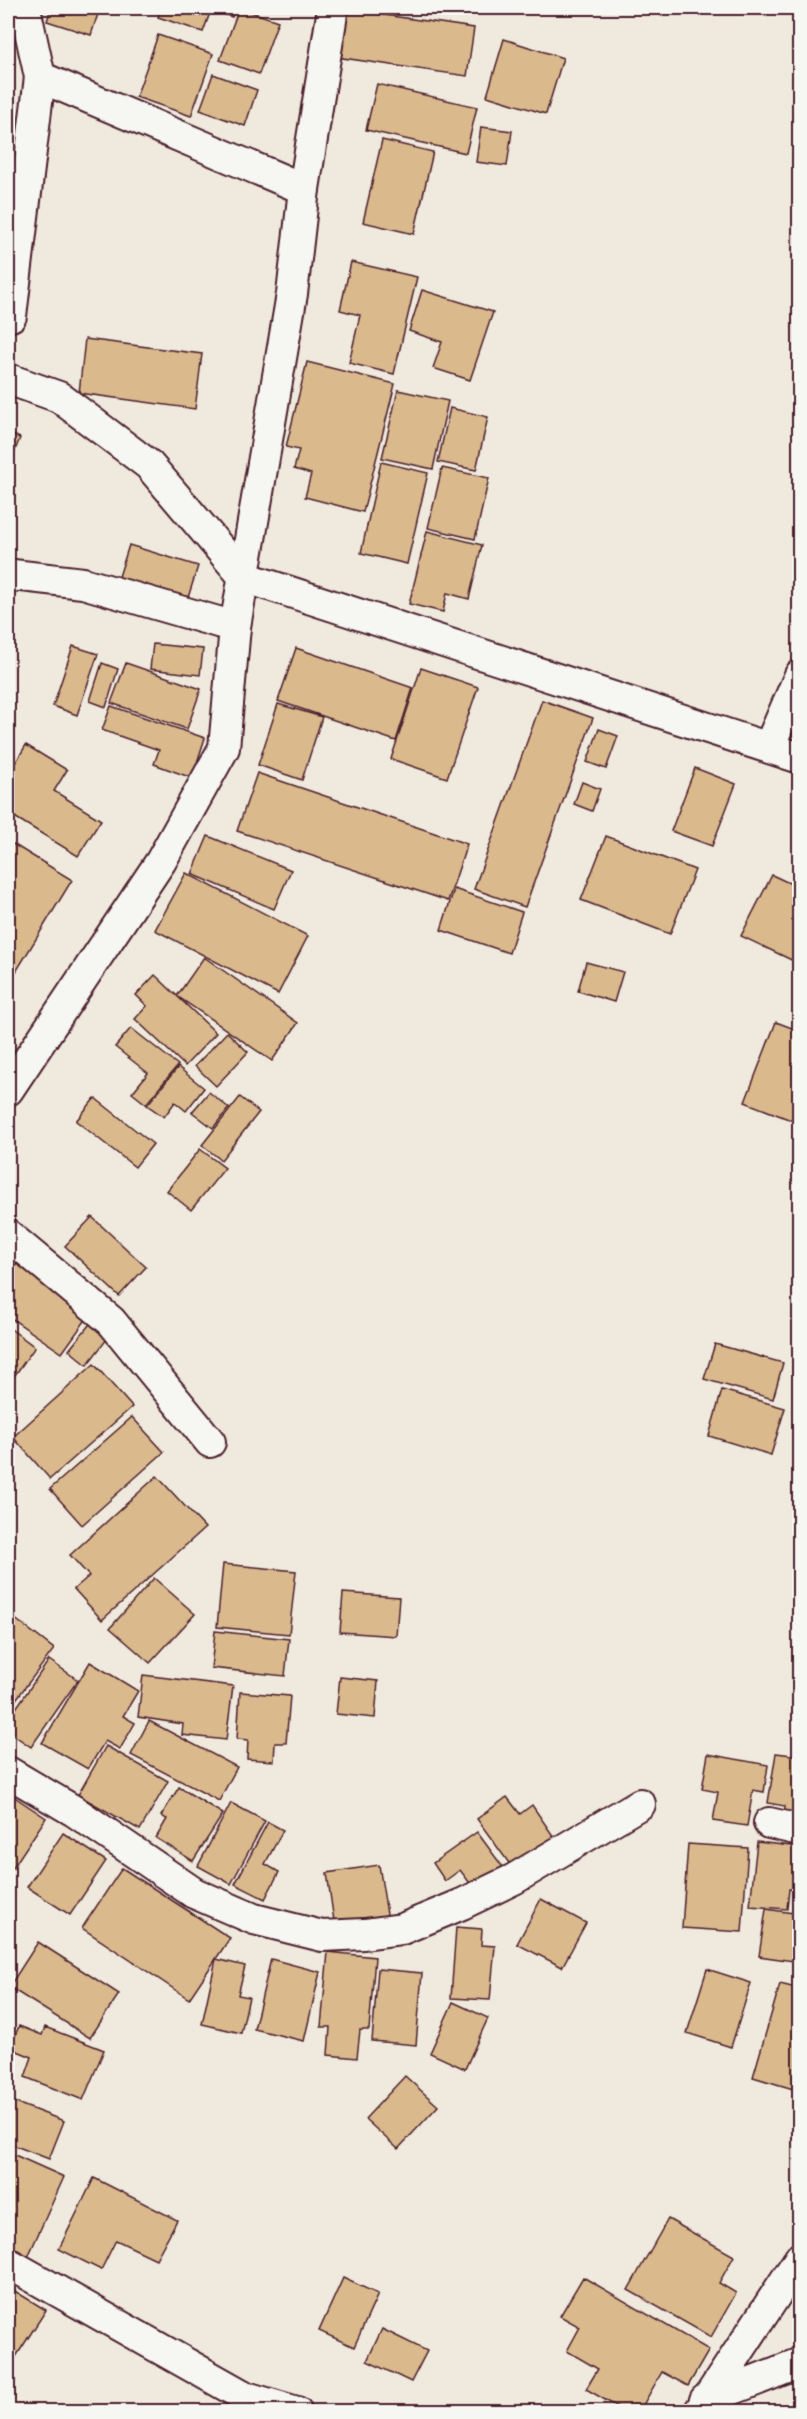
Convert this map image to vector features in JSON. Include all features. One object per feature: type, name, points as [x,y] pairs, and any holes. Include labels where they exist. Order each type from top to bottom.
[{"type":"street","points":[[10,316],[40,77],[25,8]]},
{"type":"street","points":[[13,1073],[161,861],[225,748],[236,627],[292,294],[304,189],[333,8]]},
{"type":"street","points":[[40,77],[304,189]]},
{"type":"street","points":[[8,379],[59,397],[150,465],[244,577],[800,758]]},
{"type":"street","points":[[8,579],[13,575],[83,584],[236,627]]},
{"type":"street","points":[[769,747],[800,675]]},
{"type":"street","points":[[8,1235],[111,1321],[210,1442]]},
{"type":"street","points":[[8,1772],[74,1811],[194,1893],[254,1919],[322,1936],[402,1929],[514,1879],[640,1804]]},
{"type":"street","points":[[770,1823],[800,1830]]},
{"type":"street","points":[[702,2406],[800,2258]]},
{"type":"street","points":[[8,2263],[246,2397],[295,2411]]},
{"type":"street","points":[[702,2406],[800,2363]]},
{"type":"building","points":[[51,8],[100,8],[91,35],[47,21]]},
{"type":"building","points":[[162,8],[235,8],[232,17],[211,10],[203,32],[158,17]]},
{"type":"building","points":[[239,8],[278,21],[259,74],[220,60]]},
{"type":"building","points":[[418,8],[460,8],[459,14]]},
{"type":"building","points":[[343,9],[474,28],[467,76],[336,57]]},
{"type":"building","points":[[158,35],[213,54],[191,116],[136,97]]},
{"type":"building","points":[[504,39],[563,58],[546,114],[487,96]]},
{"type":"building","points":[[213,74],[257,90],[245,126],[200,110]]},
{"type":"building","points":[[377,84],[477,107],[466,153],[366,130]]},
{"type":"building","points":[[481,127],[512,131],[507,166],[476,162]]},
{"type":"building","points":[[382,140],[433,152],[414,234],[363,222]]},
{"type":"building","points":[[351,262],[417,277],[394,374],[349,363],[360,315],[340,310]]},
{"type":"building","points":[[422,290],[493,312],[470,380],[433,368],[442,342],[409,331]]},
{"type":"building","points":[[85,339],[202,354],[195,409],[79,393]]},
{"type":"building","points":[[307,362],[395,384],[363,512],[305,497],[311,474],[294,469],[299,450],[286,447]]},
{"type":"building","points":[[398,390],[448,401],[433,469],[382,458]]},
{"type":"building","points":[[450,408],[488,417],[476,470],[438,462]]},
{"type":"building","points":[[8,433],[20,438],[8,468]]},
{"type":"building","points":[[381,462],[428,473],[407,564],[361,553]]},
{"type":"building","points":[[442,468],[489,478],[475,539],[428,528]]},
{"type":"building","points":[[427,531],[482,545],[469,599],[447,593],[443,612],[409,604]]},
{"type":"building","points":[[129,545],[198,566],[186,604],[117,583]]},
{"type":"building","points":[[153,644],[203,649],[200,675],[150,669]]},
{"type":"building","points":[[73,646],[98,654],[77,715],[53,706]]},
{"type":"building","points":[[296,648],[413,688],[396,741],[278,701]]},
{"type":"building","points":[[102,663],[118,669],[106,707],[90,701]]},
{"type":"building","points":[[126,663],[201,689],[187,729],[111,703]]},
{"type":"building","points":[[421,668],[478,687],[447,778],[391,759]]},
{"type":"building","points":[[542,700],[593,718],[525,907],[474,889]]},
{"type":"building","points":[[278,704],[322,717],[302,780],[258,765]]},
{"type":"building","points":[[111,706],[205,738],[192,778],[154,764],[159,750],[102,730]]},
{"type":"building","points":[[599,729],[618,736],[606,769],[587,762]]},
{"type":"building","points":[[26,745],[67,770],[54,791],[101,820],[78,856],[8,813],[8,775]]},
{"type":"building","points":[[695,768],[736,784],[712,846],[671,831]]},
{"type":"building","points":[[257,773],[467,844],[448,901],[237,831]]},
{"type":"building","points":[[582,782],[600,789],[592,811],[574,804]]},
{"type":"building","points":[[208,836],[291,870],[274,909],[192,874]]},
{"type":"building","points":[[606,836],[695,870],[670,934],[581,900]]},
{"type":"building","points":[[8,841],[72,880],[11,980],[8,978]]},
{"type":"building","points":[[186,873],[308,936],[278,994],[155,930]]},
{"type":"building","points":[[772,875],[800,888],[800,964],[741,936]]},
{"type":"building","points":[[454,889],[522,912],[509,953],[441,930]]},
{"type":"building","points":[[204,957],[298,1023],[272,1061],[177,996]]},
{"type":"building","points":[[586,962],[623,972],[614,1002],[578,991]]},
{"type":"building","points":[[155,975],[216,1033],[185,1066],[135,1019],[147,1006],[136,995]]},
{"type":"building","points":[[776,1022],[800,1031],[800,1112],[796,1122],[745,1102]]},
{"type":"building","points":[[131,1028],[178,1065],[146,1104],[132,1093],[148,1073],[115,1047]]},
{"type":"building","points":[[227,1032],[248,1052],[216,1086],[195,1066]]},
{"type":"building","points":[[178,1067],[204,1088],[186,1111],[175,1102],[164,1117],[147,1105]]},
{"type":"building","points":[[209,1092],[229,1108],[213,1128],[192,1112]]},
{"type":"building","points":[[240,1097],[259,1112],[221,1160],[202,1145]]},
{"type":"building","points":[[95,1098],[153,1144],[135,1167],[76,1121]]},
{"type":"building","points":[[200,1149],[225,1168],[191,1210],[167,1191]]},
{"type":"building","points":[[92,1217],[146,1267],[119,1296],[65,1246]]},
{"type":"building","points":[[12,1261],[90,1314],[62,1353],[8,1316],[8,1267]]},
{"type":"building","points":[[93,1320],[111,1334],[87,1365],[69,1350]]},
{"type":"building","points":[[8,1327],[35,1347],[8,1385]]},
{"type":"building","points":[[715,1344],[783,1363],[773,1399],[704,1379]]},
{"type":"building","points":[[94,1364],[132,1407],[50,1479],[13,1437]]},
{"type":"building","points":[[722,1390],[785,1408],[771,1455],[709,1436]]},
{"type":"building","points":[[132,1417],[164,1452],[82,1525],[50,1489]]},
{"type":"building","points":[[157,1476],[205,1528],[102,1620],[74,1589],[89,1576],[70,1555]]},
{"type":"building","points":[[223,1564],[296,1571],[289,1634],[217,1627]]},
{"type":"building","points":[[154,1578],[195,1614],[150,1663],[110,1628]]},
{"type":"building","points":[[343,1593],[399,1597],[396,1636],[340,1632]]},
{"type":"building","points":[[14,1618],[54,1649],[8,1710],[8,1626]]},
{"type":"building","points":[[215,1631],[289,1639],[285,1676],[211,1668]]},
{"type":"building","points":[[49,1660],[78,1680],[31,1747],[8,1731],[8,1720]]},
{"type":"building","points":[[90,1662],[138,1691],[123,1716],[135,1723],[120,1749],[105,1741],[88,1769],[42,1743]]},
{"type":"building","points":[[143,1675],[233,1686],[226,1740],[182,1735],[183,1724],[138,1717]]},
{"type":"building","points":[[340,1677],[378,1681],[375,1718],[336,1714]]},
{"type":"building","points":[[240,1692],[290,1696],[286,1743],[275,1743],[274,1761],[247,1759],[248,1740],[237,1739]]},
{"type":"building","points":[[149,1721],[237,1767],[219,1801],[131,1755]]},
{"type":"building","points":[[106,1746],[168,1781],[140,1830],[78,1795]]},
{"type":"building","points":[[776,1753],[800,1756],[800,1819],[784,1817],[785,1806],[768,1803]]},
{"type":"building","points":[[708,1754],[768,1765],[764,1792],[753,1790],[747,1826],[713,1821],[718,1792],[702,1789]]},
{"type":"building","points":[[179,1787],[223,1814],[193,1861],[156,1838],[167,1819],[161,1816]]},
{"type":"building","points":[[13,1796],[46,1818],[8,1875],[8,1804]]},
{"type":"building","points":[[507,1797],[520,1814],[532,1805],[556,1840],[514,1870],[477,1819]]},
{"type":"building","points":[[231,1803],[265,1821],[231,1884],[198,1866]]},
{"type":"building","points":[[268,1822],[283,1830],[265,1864],[279,1872],[265,1899],[235,1884]]},
{"type":"building","points":[[477,1832],[505,1870],[476,1891],[460,1870],[445,1881],[433,1863]]},
{"type":"building","points":[[63,1833],[106,1861],[70,1915],[27,1887]]},
{"type":"building","points":[[757,1842],[800,1847],[800,1890],[789,1889],[787,1909],[750,1906]]},
{"type":"building","points":[[688,1844],[748,1848],[742,1932],[682,1928]]},
{"type":"building","points":[[379,1865],[388,1920],[335,1928],[327,1873]]},
{"type":"building","points":[[122,1868],[230,1938],[189,1999],[82,1928]]},
{"type":"building","points":[[541,1899],[586,1923],[562,1967],[517,1944]]},
{"type":"building","points":[[766,1909],[800,1914],[800,1962],[759,1956]]},
{"type":"building","points":[[456,1927],[482,1929],[481,1945],[495,1946],[490,2000],[451,1998]]},
{"type":"building","points":[[38,1942],[119,1994],[90,2038],[9,1987]]},
{"type":"building","points":[[328,1952],[375,1957],[369,2030],[360,2030],[357,2058],[328,2055],[330,2027],[321,2027]]},
{"type":"building","points":[[216,1959],[245,1966],[238,1995],[249,1997],[241,2033],[202,2024]]},
{"type":"building","points":[[271,1959],[320,1972],[304,2041],[254,2029]]},
{"type":"building","points":[[378,1969],[422,1973],[416,2045],[372,2041]]},
{"type":"building","points":[[707,1969],[751,1983],[731,2047],[687,2033]]},
{"type":"building","points":[[780,1984],[800,1989],[800,2091],[753,2077]]},
{"type":"building","points":[[453,2002],[488,2018],[465,2069],[430,2053]]},
{"type":"building","points":[[19,2026],[42,2035],[45,2027],[104,2050],[83,2100],[25,2077],[32,2057],[10,2048]]},
{"type":"building","points":[[405,2076],[438,2106],[398,2149],[365,2119]]},
{"type":"building","points":[[11,2101],[64,2121],[49,2159],[8,2143],[8,2110]]},
{"type":"building","points":[[8,2152],[64,2177],[27,2259],[8,2250]]},
{"type":"building","points":[[94,2178],[177,2220],[156,2259],[116,2240],[101,2270],[59,2249]]},
{"type":"building","points":[[668,2219],[734,2256],[719,2283],[736,2293],[711,2337],[628,2290]]},
{"type":"building","points":[[583,2277],[709,2350],[688,2386],[662,2372],[639,2412],[626,2412],[586,2389],[598,2369],[567,2351],[580,2327],[560,2316]]},
{"type":"building","points":[[343,2278],[378,2294],[354,2347],[319,2331]]},
{"type":"building","points":[[8,2287],[46,2310],[10,2366],[8,2364]]},
{"type":"building","points":[[382,2329],[427,2351],[411,2382],[367,2361]]}]
